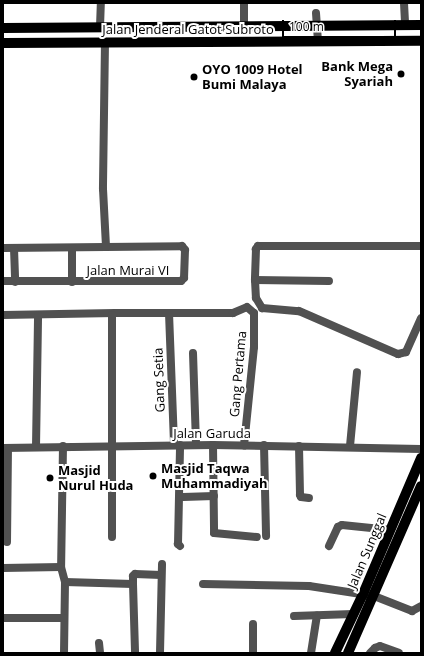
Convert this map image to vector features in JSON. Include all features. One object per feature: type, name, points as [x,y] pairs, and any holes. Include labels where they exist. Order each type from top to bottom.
[{"type":"main road","name":"Jalan Jenderal Gatot Subroto","points":[[3,28],[421,25]]},
{"type":"main road","name":"Jalan Jenderal Gatot Subroto","points":[[3,42],[421,41]]},
{"type":"main road","name":"Jalan Sunggal","points":[[335,653],[363,594],[421,458]]},
{"type":"main road","name":"Jalan Sunggal","points":[[348,653],[421,486]]},
{"type":"street","points":[[100,3],[100,27]]},
{"type":"street","points":[[244,3],[244,26]]},
{"type":"street","points":[[404,3],[405,25]]},
{"type":"street","points":[[316,13],[318,41]]},
{"type":"street","points":[[105,42],[103,189],[106,247]]},
{"type":"street","points":[[421,246],[258,246],[256,249],[255,280],[256,298],[262,308],[299,311],[398,354],[406,352],[421,318]]},
{"type":"street","name":"Jalan Murai VI","points":[[3,248],[183,247],[185,250],[183,280],[72,282],[3,281]]},
{"type":"street","points":[[14,248],[15,282]]},
{"type":"street","points":[[72,248],[72,282]]},
{"type":"street","points":[[255,280],[330,281]]},
{"type":"street","name":"Gang Pertama","points":[[169,313],[233,313],[247,307],[254,313],[254,347],[244,445]]},
{"type":"street","points":[[3,315],[169,313]]},
{"type":"street","name":"Gang Setia","points":[[169,313],[177,445],[178,544],[180,546]]},
{"type":"street","points":[[36,447],[38,315]]},
{"type":"street","points":[[112,315],[112,537]]},
{"type":"street","points":[[193,352],[196,445]]},
{"type":"street","points":[[350,446],[357,372]]},
{"type":"street","points":[[213,445],[214,533],[257,537]]},
{"type":"street","points":[[264,445],[266,536]]},
{"type":"street","name":"Jalan Garuda","points":[[6,448],[63,446],[264,445],[421,449]]},
{"type":"street","points":[[63,446],[61,567],[65,582],[64,653]]},
{"type":"street","points":[[298,446],[300,495],[301,497],[309,498]]},
{"type":"street","points":[[6,448],[7,542]]},
{"type":"street","points":[[183,497],[214,496]]},
{"type":"street","points":[[329,546],[338,527],[342,525],[391,530]]},
{"type":"street","points":[[160,653],[162,564]]},
{"type":"street","points":[[3,568],[61,567]]},
{"type":"street","points":[[134,653],[133,576],[135,574],[161,575]]},
{"type":"street","points":[[65,582],[133,584]]},
{"type":"street","points":[[203,584],[308,586],[374,596],[412,611],[421,606]]},
{"type":"street","points":[[294,616],[353,614]]},
{"type":"street","points":[[311,653],[318,615]]},
{"type":"street","points":[[3,618],[64,618]]},
{"type":"street","points":[[253,624],[253,653]]},
{"type":"street","points":[[99,643],[100,653]]},
{"type":"street","points":[[370,653],[374,648],[380,646],[399,653]]},
{"type":"place","name":"Bank Mega Syariah","points":[[401,74]]},
{"type":"place","name":"OYO 1009 Hotel Bumi Malaya","points":[[194,77]]},
{"type":"place","name":"Masjid Taqwa Muhammadiyah","points":[[153,476]]},
{"type":"place","name":"Masjid Nurul Huda","points":[[50,478]]}]
